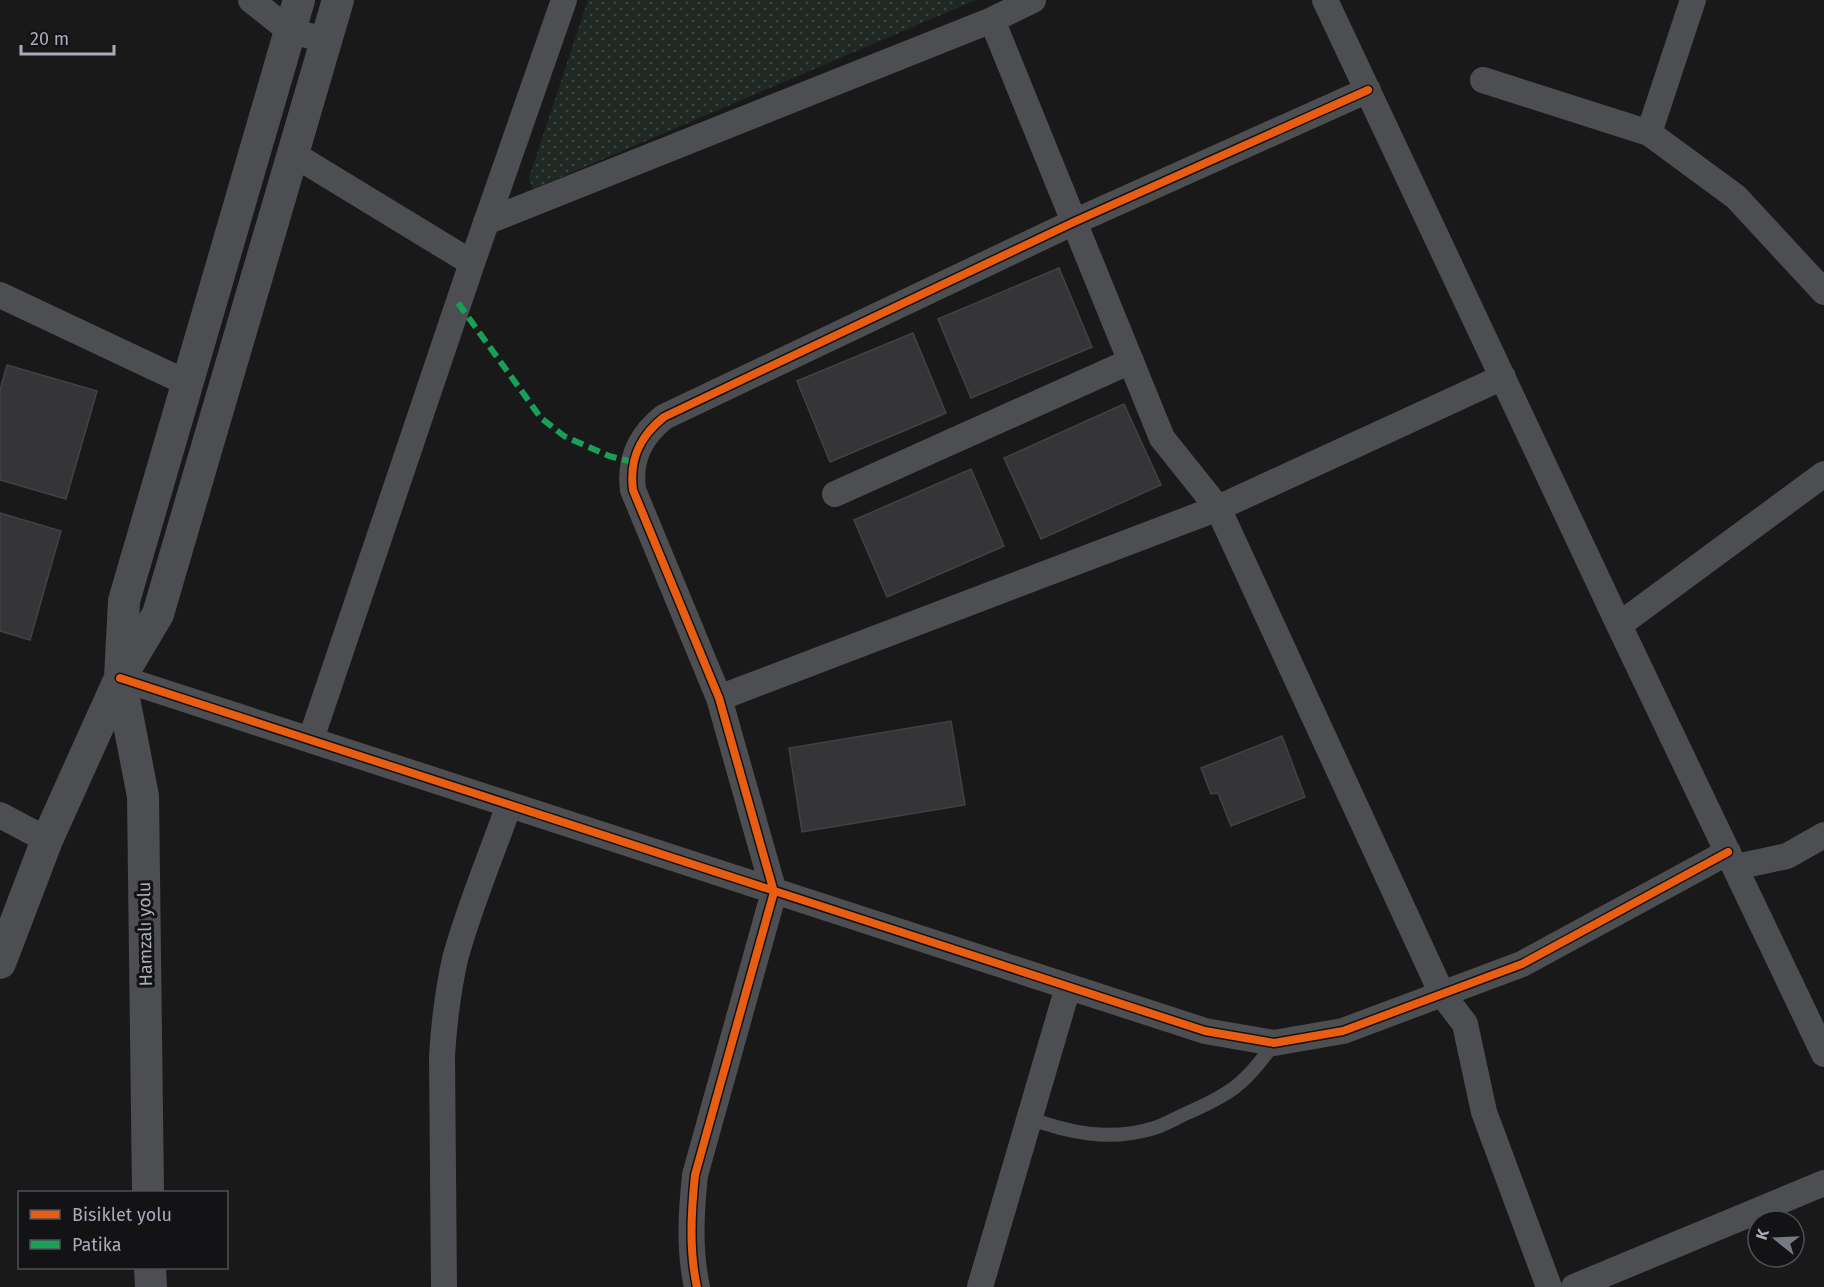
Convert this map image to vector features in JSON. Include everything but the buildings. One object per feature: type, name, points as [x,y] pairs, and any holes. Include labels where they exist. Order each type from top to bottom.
[{"type":"street","points":[[252,0],[290,31],[326,40]]},
{"type":"street","points":[[120,678],[124,601],[299,0]]},
{"type":"street","points":[[0,963],[47,840],[120,678],[158,614],[338,0]]},
{"type":"street","points":[[311,740],[472,262],[564,0]]},
{"type":"street","points":[[486,222],[992,20],[1033,0]]},
{"type":"street","points":[[1325,0],[1619,626],[1824,1054]]},
{"type":"street","points":[[1649,133],[1694,0]]},
{"type":"street","points":[[992,20],[1162,438],[1218,508],[1442,994],[1465,1024],[1484,1112],[1549,1287]]},
{"type":"street","points":[[1483,80],[1649,133],[1736,197],[1824,292]]},
{"type":"street","points":[[697,1287],[691,1238],[691,1207],[695,1175],[774,892],[719,698],[633,490],[633,462],[644,437],[664,417],[1074,222],[1368,90]]},
{"type":"street","points":[[293,154],[472,262]]},
{"type":"street","points":[[0,295],[187,383]]},
{"type":"street","points":[[835,494],[1131,361]]},
{"type":"street","points":[[719,698],[1218,508],[1503,377]]},
{"type":"street","points":[[1619,626],[1824,474]]},
{"type":"street","points":[[120,678],[1205,1031],[1274,1043],[1343,1031],[1522,964],[1732,860],[1786,856],[1824,835]]},
{"type":"street","name":"Hamzalı yolu","points":[[120,678],[143,796],[148,1191]]},
{"type":"street","points":[[444,1287],[442,1056],[445,1021],[453,969],[463,933],[509,805]]},
{"type":"street","points":[[0,815],[47,840]]},
{"type":"street","points":[[980,1287],[1068,987]]},
{"type":"street","points":[[1574,1287],[1824,1183]]},
{"type":"street","points":[[150,1269],[151,1287]]},
{"type":"lane","points":[[1029,1118],[1077,1133],[1127,1134],[1152,1129],[1221,1098],[1249,1074],[1274,1043]]},
{"type":"shaded area","points":[[588,0],[976,0],[533,189],[529,178]]},
{"type":"marked path","points":[[458,303],[541,418],[564,436],[609,456],[633,462]]},
{"type":"cycle path","points":[[697,1287],[692,1231],[695,1175],[774,892],[719,698],[633,490],[633,468],[643,440],[664,417],[1074,222],[1368,90]]},
{"type":"cycle path","points":[[120,678],[1205,1031],[1274,1043],[1343,1031],[1522,964],[1728,852]]}]
